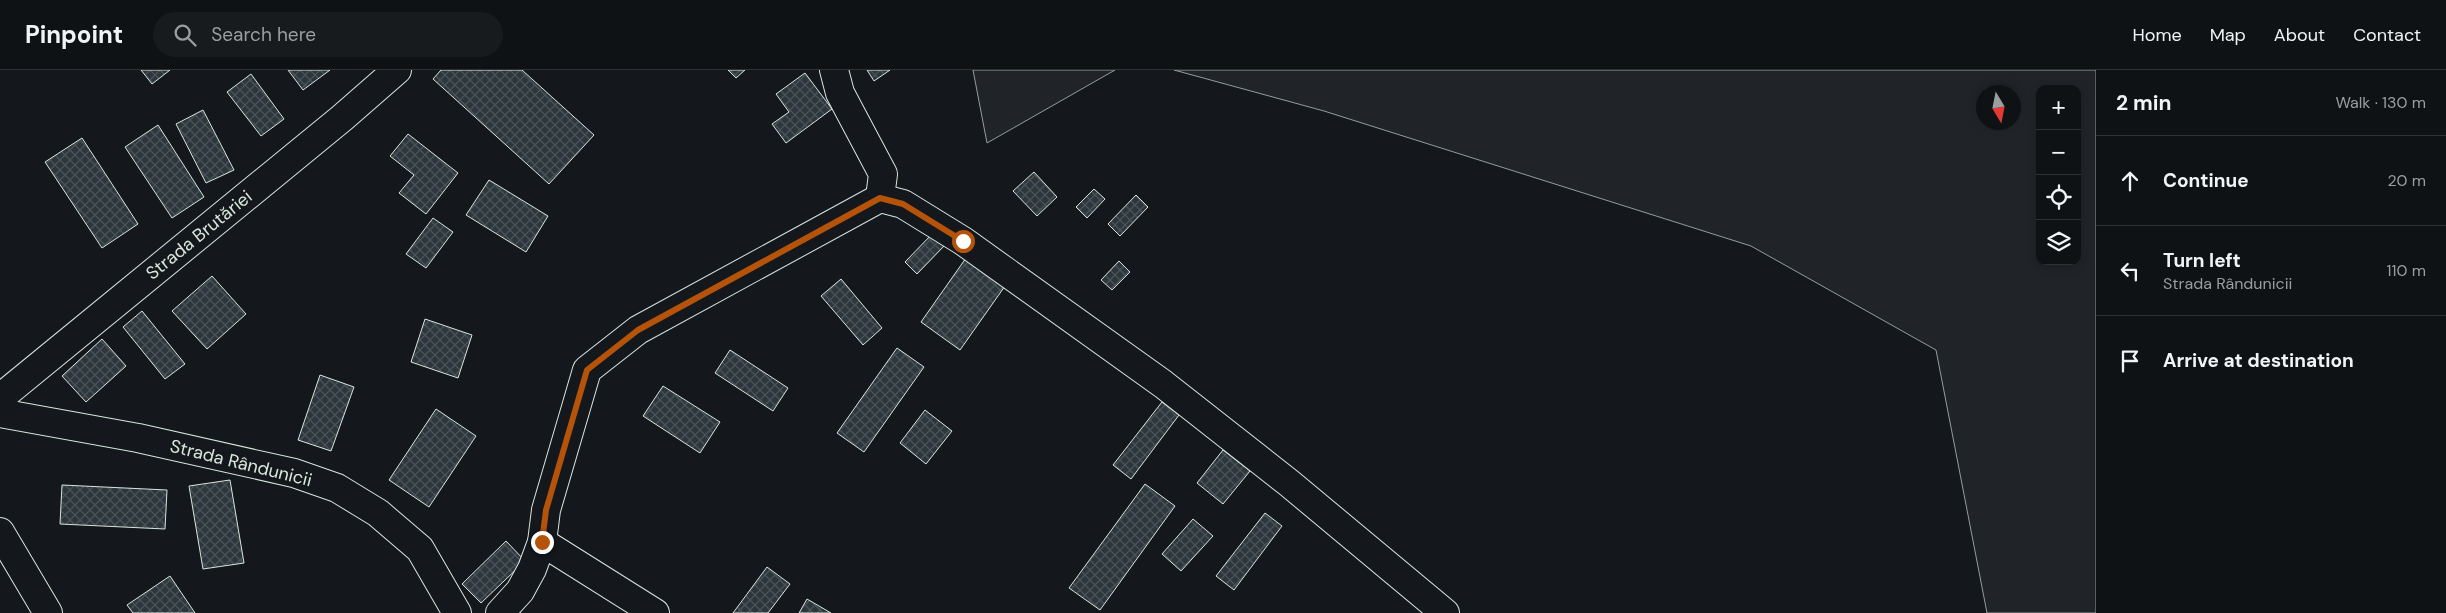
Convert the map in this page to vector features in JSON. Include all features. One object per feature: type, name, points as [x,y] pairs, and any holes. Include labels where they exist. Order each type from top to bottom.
[{"type":"street","name":"Strada Brutăriei","points":[[0,398],[342,118],[397,70]]},
{"type":"street","points":[[834,70],[840,93],[883,174],[880,198]]},
{"type":"street","points":[[500,613],[520,591],[532,569],[542,542],[546,510],[587,370],[638,330],[880,198],[903,204],[963,241],[1163,384],[1288,483],[1445,613]]},
{"type":"street","name":"Strada Rândunicii","points":[[0,413],[177,447],[294,473],[337,488],[378,513],[420,549],[457,613]]},
{"type":"street","points":[[0,532],[48,613]]},
{"type":"street","points":[[542,542],[655,613]]},
{"type":"shaded area","points":[[973,70],[1115,70],[987,143]]},
{"type":"shaded area","points":[[1174,70],[2096,70],[2096,613],[1987,613],[1936,350],[1751,246],[1324,111]]},
{"type":"building","points":[[141,70],[170,70],[152,84]]},
{"type":"building","points":[[288,70],[330,70],[303,90]]},
{"type":"building","points":[[441,70],[522,70],[594,135],[549,184],[433,79]]},
{"type":"building","points":[[728,70],[745,70],[736,78]]},
{"type":"building","points":[[867,70],[890,70],[874,81]]},
{"type":"building","points":[[805,73],[832,109],[786,143],[772,124],[789,112],[776,94]]},
{"type":"building","points":[[251,74],[284,119],[261,136],[227,92]]},
{"type":"building","points":[[203,110],[234,170],[206,183],[176,124]]},
{"type":"building","points":[[158,125],[204,197],[172,218],[125,147]]},
{"type":"building","points":[[408,134],[458,173],[426,214],[399,193],[414,175],[390,156]]},
{"type":"building","points":[[82,138],[138,224],[102,248],[45,162]]},
{"type":"building","points":[[1034,172],[1057,197],[1037,216],[1013,191]]},
{"type":"building","points":[[489,180],[548,216],[526,252],[466,215]]},
{"type":"building","points":[[1094,189],[1105,199],[1087,218],[1076,207]]},
{"type":"building","points":[[1136,195],[1148,207],[1120,236],[1108,224]]},
{"type":"building","points":[[433,218],[453,232],[426,268],[406,254]]},
{"type":"building","points":[[933,233],[945,245],[917,274],[905,262]]},
{"type":"building","points":[[966,258],[1005,286],[960,350],[921,322]]},
{"type":"building","points":[[1119,261],[1130,272],[1112,290],[1101,280]]},
{"type":"building","points":[[212,276],[246,314],[207,349],[172,311]]},
{"type":"building","points":[[841,279],[882,328],[863,345],[821,296]]},
{"type":"building","points":[[142,311],[185,364],[165,379],[123,327]]},
{"type":"building","points":[[425,319],[472,335],[458,378],[411,362]]},
{"type":"building","points":[[102,339],[126,366],[86,402],[62,376]]},
{"type":"building","points":[[897,348],[924,367],[864,452],[837,433]]},
{"type":"building","points":[[730,350],[788,388],[773,411],[715,373]]},
{"type":"building","points":[[320,375],[354,387],[331,451],[298,440]]},
{"type":"building","points":[[663,386],[720,422],[700,453],[643,416]]},
{"type":"building","points":[[1162,402],[1179,415],[1131,479],[1113,465]]},
{"type":"building","points":[[436,409],[476,436],[429,507],[389,480]]},
{"type":"building","points":[[925,410],[952,431],[926,464],[900,443]]},
{"type":"building","points":[[1223,450],[1250,471],[1223,504],[1197,483]]},
{"type":"building","points":[[230,480],[244,563],[203,569],[189,486]]},
{"type":"building","points":[[1145,484],[1175,506],[1100,610],[1069,588]]},
{"type":"building","points":[[62,485],[167,490],[165,529],[60,524]]},
{"type":"building","points":[[1265,513],[1282,526],[1234,590],[1216,576]]},
{"type":"building","points":[[1193,519],[1213,536],[1181,571],[1162,554]]},
{"type":"building","points":[[506,541],[525,561],[481,603],[462,584]]},
{"type":"building","points":[[767,567],[790,584],[768,613],[733,613]]},
{"type":"building","points":[[170,576],[195,613],[133,613],[127,605]]},
{"type":"building","points":[[807,599],[831,613],[799,613]]},
{"type":"route","points":[[542,542],[546,510],[587,370],[638,330],[880,198],[903,204],[963,241]]}]
